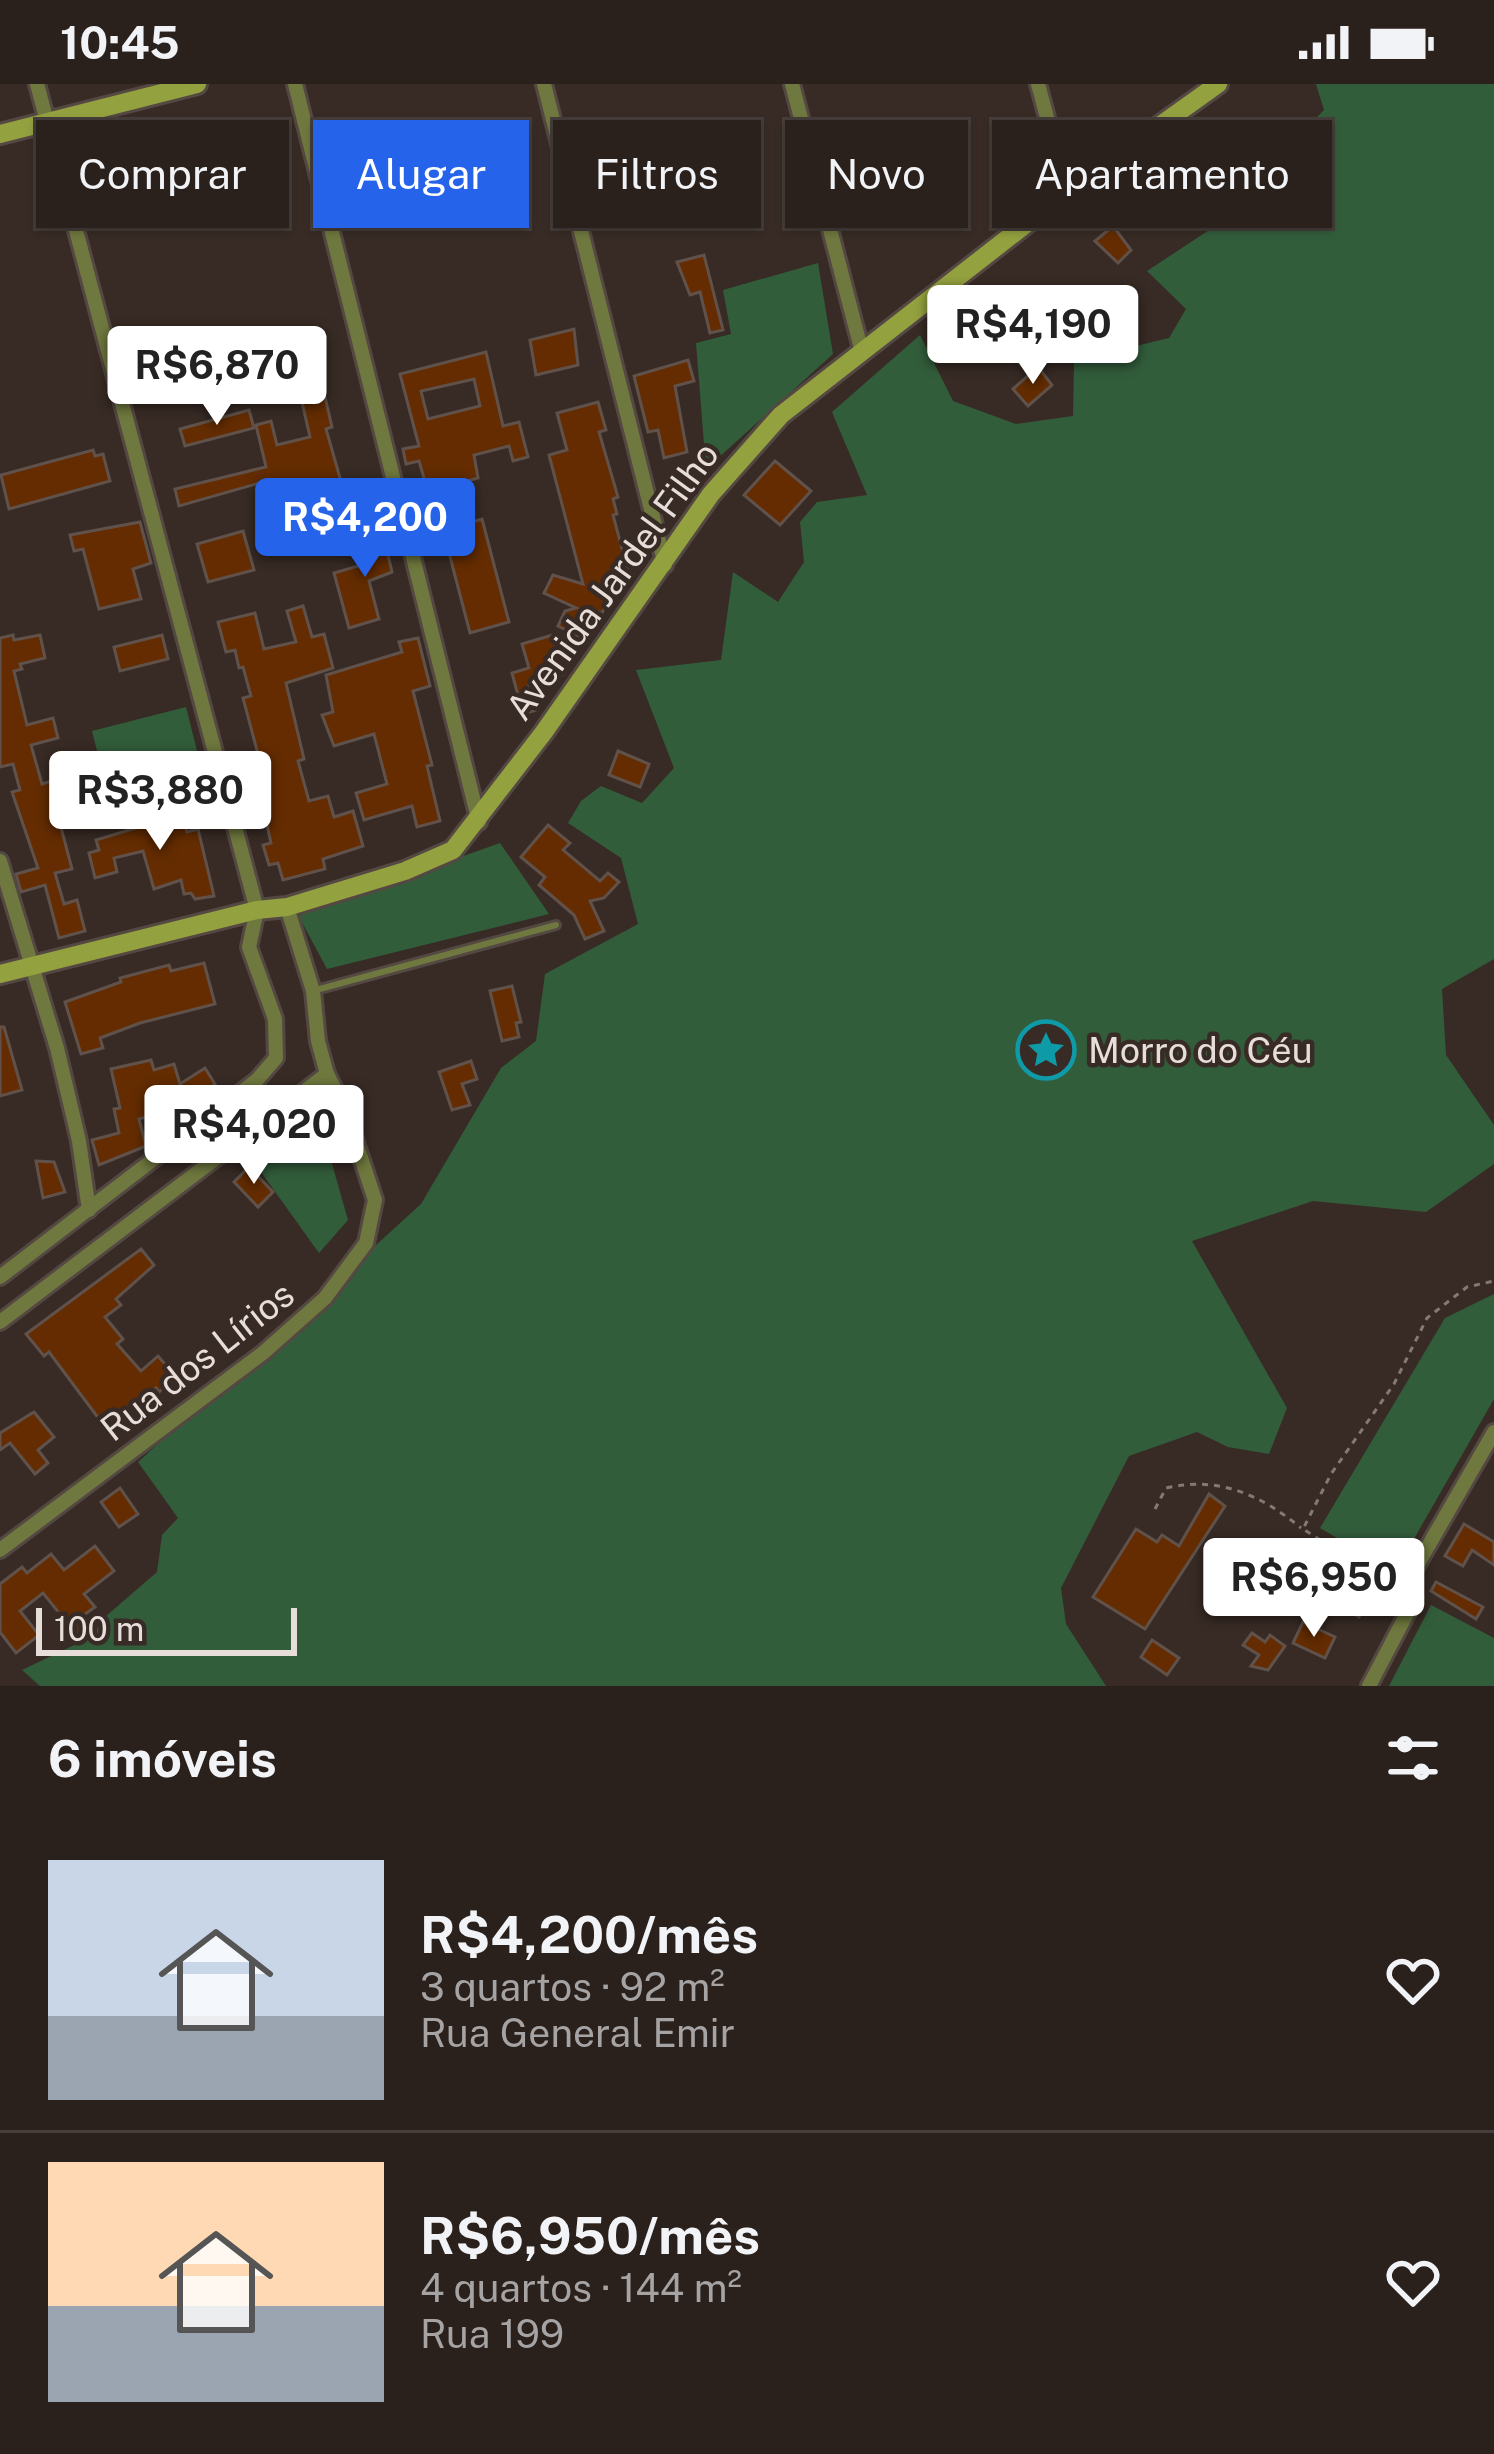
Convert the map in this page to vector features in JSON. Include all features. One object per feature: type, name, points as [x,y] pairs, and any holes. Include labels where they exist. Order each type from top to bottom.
[{"type":"main road","points":[[58,120],[197,84]]},
{"type":"main road","name":"Avenida Jardel Filho","points":[[1168,120],[1218,84]]},
{"type":"main road","points":[[0,134],[36,125]]},
{"type":"main road","name":"Avenida Jardel Filho","points":[[0,974],[257,910],[287,907],[435,860],[453,850],[665,565],[711,494],[755,441],[812,389],[1021,228]]},
{"type":"street","points":[[37,84],[45,120]]},
{"type":"street","points":[[295,84],[478,822]]},
{"type":"street","points":[[544,84],[665,565]]},
{"type":"street","points":[[792,84],[862,352]]},
{"type":"street","points":[[1038,84],[1048,120]]},
{"type":"street","points":[[0,1276],[257,1081],[276,1058],[275,1018],[249,947],[257,910],[74,228]]},
{"type":"street","points":[[0,861],[24,950],[34,964],[79,1141],[89,1210]]},
{"type":"street","name":"Rua dos Lírios","points":[[0,1550],[263,1353],[326,1298],[366,1243],[375,1200],[345,1109],[327,1074],[313,991],[287,907]]},
{"type":"street","points":[[0,1322],[327,1074]]},
{"type":"street","points":[[1369,1686],[1400,1634],[1413,1599],[1408,1581],[1494,1432]]},
{"type":"lane","points":[[313,991],[556,925]]},
{"type":"path","points":[[1303,1529],[1331,1474],[1394,1384],[1427,1318],[1467,1287],[1494,1281]]},
{"type":"path","points":[[1155,1509],[1166,1488],[1202,1480],[1228,1492],[1241,1489],[1413,1599]]},
{"type":"green space","points":[[1316,84],[1494,84],[1494,959],[1442,989],[1446,1055],[1494,1125],[1494,1164],[1426,1212],[1313,1201],[1192,1241],[1287,1408],[1269,1454],[1228,1447],[1197,1432],[1129,1456],[1061,1588],[1066,1624],[1106,1686],[40,1686],[22,1670],[91,1637],[105,1617],[157,1572],[162,1535],[178,1518],[138,1462],[421,1204],[501,1068],[536,1041],[545,974],[638,924],[621,858],[568,823],[581,801],[601,786],[642,803],[674,768],[636,670],[721,660],[733,572],[778,602],[804,562],[800,522],[817,502],[867,495],[832,412],[920,335],[953,401],[1016,424],[1073,416],[1074,361],[1169,338],[1186,309],[1147,271],[1212,228],[1332,228],[1332,120],[1314,120],[1324,110]]},
{"type":"green space","points":[[818,263],[833,354],[706,469],[696,343],[731,334],[723,290]]},
{"type":"green space","points":[[186,707],[205,783],[111,806],[92,731]]},
{"type":"green space","points":[[500,843],[549,914],[327,969],[298,915]]},
{"type":"green space","points":[[315,1104],[348,1220],[319,1253],[243,1147]]},
{"type":"green space","points":[[1494,1294],[1494,1399],[1395,1572],[1320,1528],[1445,1318]]},
{"type":"green space","points":[[1431,1605],[1494,1638],[1494,1686],[1389,1686]]},
{"type":"building","points":[[1114,228],[1131,250],[1118,263],[1095,241]]},
{"type":"building","points":[[704,255],[723,330],[710,333],[700,292],[690,295],[677,262]]},
{"type":"building","points":[[989,311],[1033,358],[1023,367],[999,341],[994,346],[974,325]]},
{"type":"building","points":[[574,329],[578,365],[536,375],[530,340]]},
{"type":"building","points":[[486,352],[503,426],[519,422],[528,457],[513,461],[509,446],[474,455],[478,478],[428,492],[419,461],[406,464],[403,449],[419,446],[400,374]],"holes":[[[474,379],[480,406],[428,419],[421,391]]]},
{"type":"building","points":[[688,360],[694,381],[675,386],[687,452],[664,458],[658,430],[648,432],[634,376]]},
{"type":"building","points":[[1038,367],[1052,385],[1028,406],[1013,389]]},
{"type":"building","points":[[324,393],[332,427],[326,429],[346,499],[300,511],[297,500],[277,505],[270,480],[179,506],[175,489],[266,467],[256,425],[271,421],[277,445],[310,437],[301,398]]},
{"type":"building","points":[[598,402],[606,430],[599,432],[618,497],[613,499],[617,514],[613,515],[629,575],[622,573],[602,613],[596,611],[582,638],[558,626],[565,611],[576,608],[544,593],[553,575],[583,584],[549,455],[567,450],[557,413]]},
{"type":"building","points":[[249,410],[254,428],[185,446],[180,429]]},
{"type":"building","points":[[93,450],[95,456],[103,454],[110,481],[9,509],[1,475]]},
{"type":"building","points":[[775,461],[811,491],[780,525],[744,495]]},
{"type":"building","points":[[482,519],[509,622],[470,633],[443,530]]},
{"type":"building","points":[[140,522],[151,563],[133,569],[141,599],[99,609],[83,549],[74,551],[70,535]]},
{"type":"building","points":[[243,531],[254,570],[208,582],[197,544]]},
{"type":"building","points":[[395,534],[399,552],[388,555],[392,572],[369,581],[379,619],[349,628],[334,573],[365,564],[360,542]]},
{"type":"building","points":[[303,606],[312,637],[324,634],[333,668],[286,683],[304,759],[298,761],[309,801],[328,796],[334,817],[353,811],[363,846],[323,859],[325,869],[283,880],[278,863],[269,865],[263,845],[271,843],[256,775],[263,773],[243,698],[251,696],[235,650],[226,652],[218,622],[255,613],[264,649],[296,642],[287,611]]},
{"type":"building","points":[[556,634],[564,674],[529,685],[536,710],[523,714],[512,673],[529,668],[522,644]]},
{"type":"building","points":[[13,635],[14,640],[40,635],[45,658],[20,664],[22,669],[14,671],[27,725],[53,718],[58,738],[31,745],[42,784],[58,779],[67,814],[58,816],[72,869],[55,873],[64,904],[77,900],[85,931],[59,938],[45,885],[21,892],[16,874],[38,868],[12,792],[20,790],[13,764],[0,767],[0,638]]},
{"type":"building","points":[[162,635],[168,659],[120,671],[114,647]]},
{"type":"building","points":[[418,638],[430,686],[413,691],[440,821],[417,827],[412,806],[364,820],[356,793],[387,784],[374,734],[334,746],[322,715],[333,712],[326,675],[402,652],[399,642]]},
{"type":"building","points":[[618,751],[649,764],[640,787],[609,775]]},
{"type":"building","points":[[180,806],[187,832],[198,829],[214,896],[195,899],[191,893],[184,894],[181,880],[154,889],[143,851],[114,858],[117,872],[95,878],[89,853],[99,850],[96,840],[146,825],[143,816]]},
{"type":"building","points":[[548,825],[570,843],[563,850],[600,881],[608,873],[619,882],[604,898],[590,901],[604,931],[585,939],[574,915],[539,885],[545,877],[521,857]]},
{"type":"building","points":[[204,963],[215,1004],[140,1023],[100,1038],[103,1048],[81,1054],[65,1002],[121,982],[120,978],[169,965],[171,971]]},
{"type":"building","points":[[512,986],[521,1022],[516,1023],[519,1037],[502,1041],[490,991]]},
{"type":"building","points":[[0,1027],[4,1027],[22,1090],[0,1096]]},
{"type":"building","points":[[151,1060],[154,1070],[174,1064],[180,1084],[205,1068],[215,1084],[186,1105],[139,1119],[146,1146],[99,1165],[92,1140],[119,1133],[114,1109],[120,1108],[111,1069]]},
{"type":"building","points":[[471,1061],[477,1079],[462,1084],[470,1105],[452,1110],[439,1072]]},
{"type":"building","points":[[36,1161],[54,1162],[65,1192],[43,1198]]},
{"type":"building","points":[[249,1167],[273,1192],[258,1207],[234,1182]]},
{"type":"building","points":[[141,1249],[154,1265],[116,1299],[121,1305],[105,1317],[123,1339],[117,1344],[141,1371],[158,1356],[172,1372],[167,1376],[171,1381],[159,1392],[156,1388],[108,1431],[49,1352],[44,1356],[26,1334]]},
{"type":"building","points":[[34,1412],[54,1437],[38,1450],[48,1463],[35,1474],[10,1443],[0,1450],[0,1433]]},
{"type":"building","points":[[120,1488],[138,1514],[119,1527],[101,1502]]},
{"type":"building","points":[[1209,1494],[1225,1506],[1145,1629],[1093,1597],[1136,1529],[1157,1542],[1162,1535],[1179,1546]]},
{"type":"building","points":[[1464,1524],[1494,1542],[1494,1565],[1472,1550],[1463,1566],[1445,1556]]},
{"type":"building","points":[[95,1546],[114,1571],[84,1594],[95,1607],[81,1617],[88,1626],[77,1635],[43,1593],[20,1611],[39,1635],[16,1653],[0,1632],[0,1584],[22,1567],[27,1573],[51,1554],[64,1570]]},
{"type":"building","points":[[1340,1573],[1374,1593],[1359,1617],[1325,1596]]},
{"type":"building","points":[[1436,1582],[1483,1607],[1476,1619],[1431,1591]]},
{"type":"building","points":[[1303,1622],[1335,1637],[1325,1658],[1293,1643]]},
{"type":"building","points":[[1252,1633],[1265,1642],[1270,1635],[1285,1646],[1268,1670],[1251,1666],[1259,1655],[1243,1645]]},
{"type":"building","points":[[1152,1640],[1179,1658],[1167,1675],[1141,1657]]},
{"type":"place","name":"Morro do Céu","points":[[1046,1050]]}]
